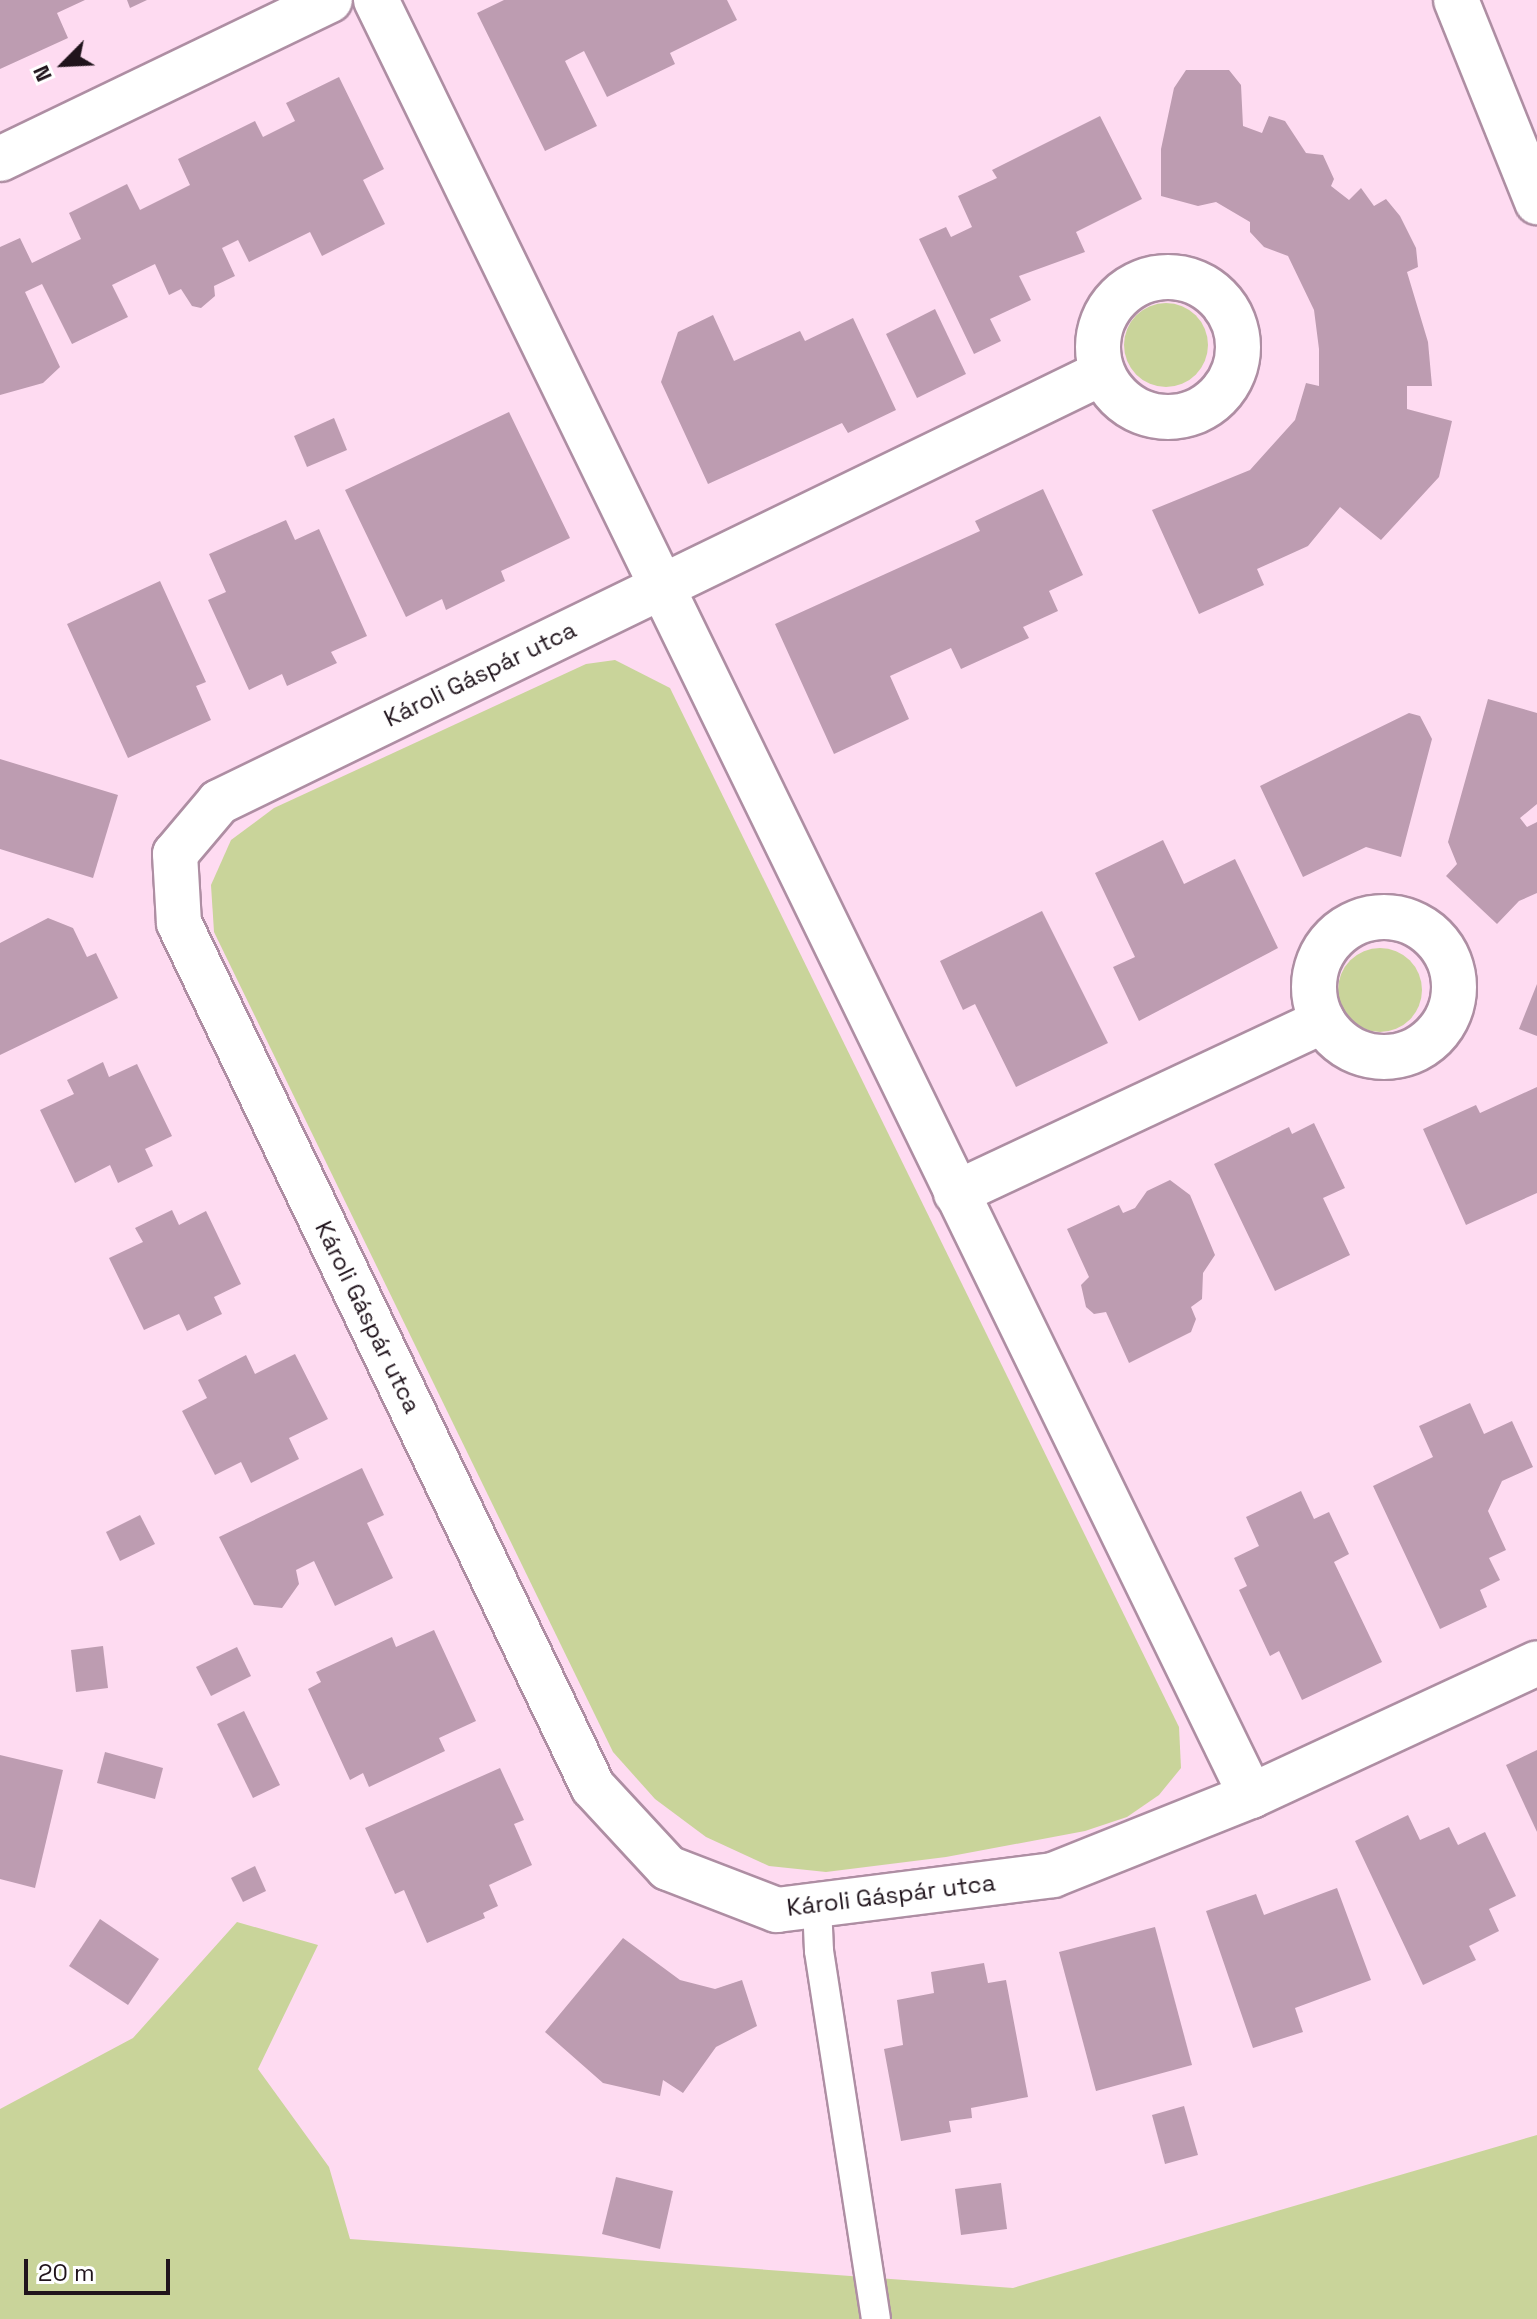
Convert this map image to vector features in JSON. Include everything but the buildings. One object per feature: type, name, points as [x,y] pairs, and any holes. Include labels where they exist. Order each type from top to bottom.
[{"type":"street","points":[[0,159],[330,0]]},
{"type":"street","points":[[376,0],[1251,1796]]},
{"type":"street","points":[[1456,0],[1537,202]]},
{"type":"street","name":"Károli Gáspár utca","points":[[1102,373],[219,802],[175,854],[179,923],[593,1787],[668,1868],[777,1910],[1053,1875],[1251,1796],[1537,1663]]},
{"type":"street","points":[[956,1193],[1323,1021]]},
{"type":"lane","points":[[817,1905],[819,1951],[876,2319]]},
{"type":"green space","points":[[1166,303],[1189,310],[1201,322],[1208,345],[1201,368],[1189,380],[1166,387],[1143,380],[1131,368],[1124,345],[1131,322],[1143,310]]},
{"type":"green space","points":[[615,660],[670,688],[1179,1727],[1181,1768],[1159,1795],[1127,1817],[1085,1831],[946,1857],[826,1872],[769,1866],[706,1837],[655,1799],[613,1752],[214,932],[211,885],[231,840],[274,808],[586,664]]},
{"type":"green space","points":[[1380,948],[1403,955],[1415,967],[1422,990],[1415,1013],[1403,1025],[1380,1032],[1357,1025],[1345,1013],[1338,990],[1345,967],[1357,955]]},
{"type":"green space","points":[[237,1922],[318,1945],[258,2069],[329,2167],[350,2239],[1013,2288],[1537,2135],[1537,2319],[0,2319],[0,2109],[133,2038]]}]
